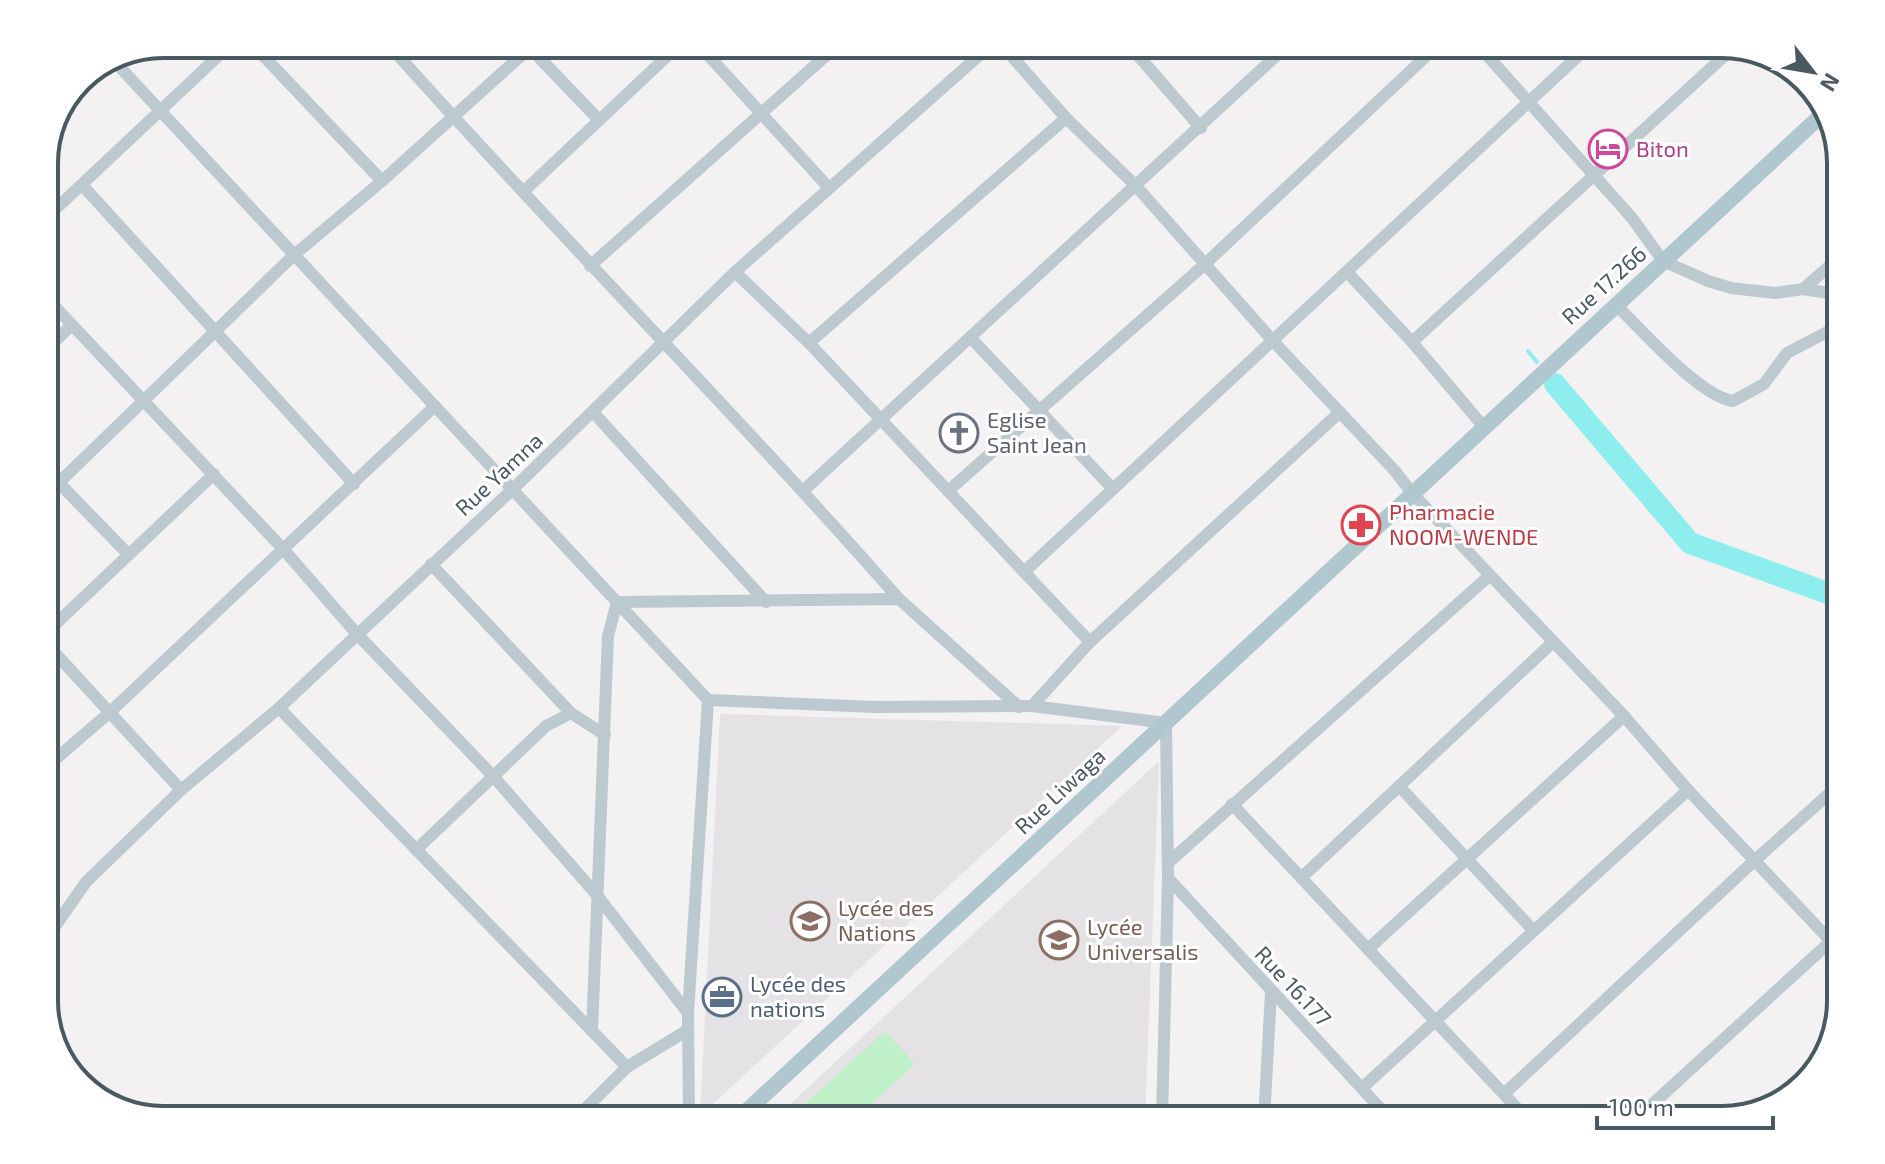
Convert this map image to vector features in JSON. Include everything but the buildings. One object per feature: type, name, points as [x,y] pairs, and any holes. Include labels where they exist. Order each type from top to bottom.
[{"type":"main road","name":"Rue 17.266","points":[[1412,493],[1817,119]]},
{"type":"main road","name":"Rue Liwaga","points":[[752,1106],[1412,493]]},
{"type":"street","points":[[58,208],[216,58]]},
{"type":"street","points":[[265,58],[382,181]]},
{"type":"street","points":[[400,58],[590,266],[804,490],[899,599],[1025,707]]},
{"type":"street","points":[[128,554],[59,483],[294,255],[519,58]]},
{"type":"street","points":[[543,58],[599,120]]},
{"type":"street","points":[[523,192],[665,58]]},
{"type":"street","points":[[711,58],[829,188]]},
{"type":"street","points":[[590,266],[823,58]]},
{"type":"street","name":"Rue Yamna","points":[[58,922],[86,882],[181,790],[279,708],[666,343],[735,272],[976,58]]},
{"type":"street","points":[[1013,58],[1066,118],[1136,186],[1412,493],[1624,716],[1754,861],[1827,928]]},
{"type":"street","points":[[1140,58],[1201,128]]},
{"type":"street","points":[[804,490],[1274,58]]},
{"type":"street","points":[[948,491],[1204,265],[1424,58]]},
{"type":"street","points":[[1490,58],[1632,218],[1663,261],[1731,288],[1775,293],[1803,289],[1827,293]]},
{"type":"street","points":[[1024,572],[1576,58]]},
{"type":"street","points":[[1412,342],[1722,58]]},
{"type":"street","points":[[120,68],[708,700],[874,707],[1025,707],[1166,723],[1168,878],[1162,1106]]},
{"type":"street","points":[[809,343],[1066,118]]},
{"type":"street","points":[[83,186],[354,484]]},
{"type":"street","points":[[1803,289],[1827,268]]},
{"type":"street","points":[[735,272],[883,419],[1090,642]]},
{"type":"street","points":[[1348,273],[1483,426]]},
{"type":"street","points":[[1615,304],[1695,380],[1728,401],[1758,388],[1787,353],[1827,335]]},
{"type":"street","points":[[58,310],[214,474],[357,634],[493,776],[596,894],[688,1013]]},
{"type":"street","points":[[58,338],[72,325]]},
{"type":"street","points":[[971,338],[1113,489]]},
{"type":"street","points":[[58,757],[109,713],[435,406]]},
{"type":"street","points":[[593,412],[766,602]]},
{"type":"street","points":[[1025,707],[1090,642],[1340,412]]},
{"type":"street","points":[[58,624],[214,474]]},
{"type":"street","points":[[431,564],[571,713],[605,735]]},
{"type":"street","points":[[1168,863],[1489,576]]},
{"type":"street","points":[[617,602],[899,599]]},
{"type":"street","points":[[592,1031],[608,636],[617,602]]},
{"type":"street","points":[[1301,878],[1553,642]]},
{"type":"street","points":[[58,654],[181,790]]},
{"type":"street","points":[[689,1106],[688,1013],[708,700]]},
{"type":"street","points":[[279,708],[627,1067]]},
{"type":"street","points":[[416,850],[546,726],[571,713]]},
{"type":"street","points":[[1368,949],[1624,716]]},
{"type":"street","points":[[1399,786],[1533,930]]},
{"type":"street","points":[[1362,1088],[1688,790]]},
{"type":"street","points":[[1504,1094],[1827,796]]},
{"type":"street","points":[[1232,804],[1515,1106]]},
{"type":"street","name":"Rue 16.177","points":[[1168,878],[1378,1106]]},
{"type":"street","points":[[1651,1106],[1827,944]]},
{"type":"street","points":[[1265,1106],[1271,992]]},
{"type":"street","points":[[588,1106],[627,1067],[688,1030]]},
{"type":"street","points":[[1655,1102],[1659,1106]]},
{"type":"shaded area","name":"Lycée des Nations","points":[[720,714],[1122,726],[711,1106],[700,1106]]},
{"type":"shaded area","name":"Lycée Universalis","points":[[1159,761],[1146,1106],[788,1106]]},
{"type":"green space","points":[[885,1031],[915,1064],[869,1106],[809,1106],[806,1103]]},
{"type":"waterway","points":[[1528,351],[1537,362]]},
{"type":"waterway","points":[[1555,384],[1690,543],[1827,593]]},
{"type":"place","name":"Biton","points":[[1608,149]]},
{"type":"place","name":"Eglise Saint Jean","points":[[959,433]]},
{"type":"place","name":"Pharmacie NOOM-WENDE","points":[[1361,525]]},
{"type":"place","name":"Lycée des Nations","points":[[810,921]]},
{"type":"place","name":"Lycée Universalis","points":[[1059,940]]},
{"type":"place","name":"Lycée des nations","points":[[722,997]]}]
